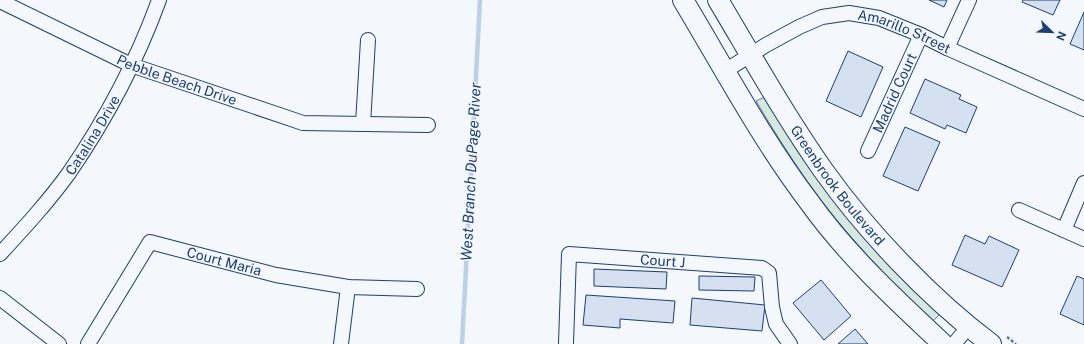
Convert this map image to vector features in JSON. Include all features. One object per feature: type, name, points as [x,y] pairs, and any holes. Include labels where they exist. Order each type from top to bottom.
[{"type":"main road","points":[[683,0],[767,140],[814,209],[870,275],[943,344]]},
{"type":"main road","name":"Greenbrook Boulevard","points":[[718,0],[798,133],[846,199],[880,239],[918,279],[969,326],[998,339]]},
{"type":"street","name":"Catalina Drive","points":[[0,254],[32,220],[68,173],[101,124],[124,82],[159,0]]},
{"type":"street","points":[[947,48],[969,0]]},
{"type":"street","name":"Pebble Beach Drive","points":[[0,1],[131,65],[303,123],[428,125]]},
{"type":"street","name":"Amarillo Street","points":[[725,71],[798,27],[847,7],[921,35],[1084,109]]},
{"type":"street","name":"Madrid Court","points":[[868,151],[921,35]]},
{"type":"street","points":[[363,124],[368,40]]},
{"type":"street","points":[[1064,230],[1084,183]]},
{"type":"street","points":[[1019,210],[1084,238]]},
{"type":"street","name":"Court Maria","points":[[88,344],[150,242],[276,275],[348,287],[417,289]]},
{"type":"street","name":"Court J","points":[[566,344],[569,254],[762,268],[768,274],[772,307],[776,324],[790,344]]},
{"type":"street","points":[[342,344],[348,287]]},
{"type":"street","points":[[0,298],[53,342]]},
{"type":"street","points":[[954,344],[969,326]]},
{"type":"path","points":[[998,339],[1016,344]]},
{"type":"shaded area","points":[[765,97],[940,314],[933,321],[866,254],[821,200],[774,131],[756,101]]},
{"type":"building","points":[[929,0],[947,0],[944,7]]},
{"type":"building","points":[[1023,0],[1060,0],[1053,15],[1022,2]]},
{"type":"building","points":[[1084,12],[1084,50],[1070,44]]},
{"type":"building","points":[[848,51],[883,67],[861,117],[826,101]]},
{"type":"building","points":[[925,79],[961,95],[959,99],[977,107],[966,133],[947,125],[945,129],[910,113]]},
{"type":"building","points":[[905,127],[940,142],[918,191],[883,176]]},
{"type":"building","points":[[965,235],[985,244],[989,236],[1019,250],[1002,287],[952,265]]},
{"type":"building","points":[[594,269],[667,272],[666,289],[594,286]]},
{"type":"building","points":[[699,276],[755,277],[754,291],[699,290]]},
{"type":"building","points":[[1077,276],[1084,279],[1084,325],[1060,314]]},
{"type":"building","points":[[821,280],[851,316],[824,340],[793,303]]},
{"type":"building","points":[[586,295],[675,301],[673,323],[620,319],[620,328],[583,325]]},
{"type":"building","points":[[692,298],[765,305],[762,331],[690,325]]},
{"type":"building","points":[[855,329],[868,344],[838,344]]},
{"type":"waterway","name":"West Branch DuPage River","points":[[462,344],[480,0]]}]
